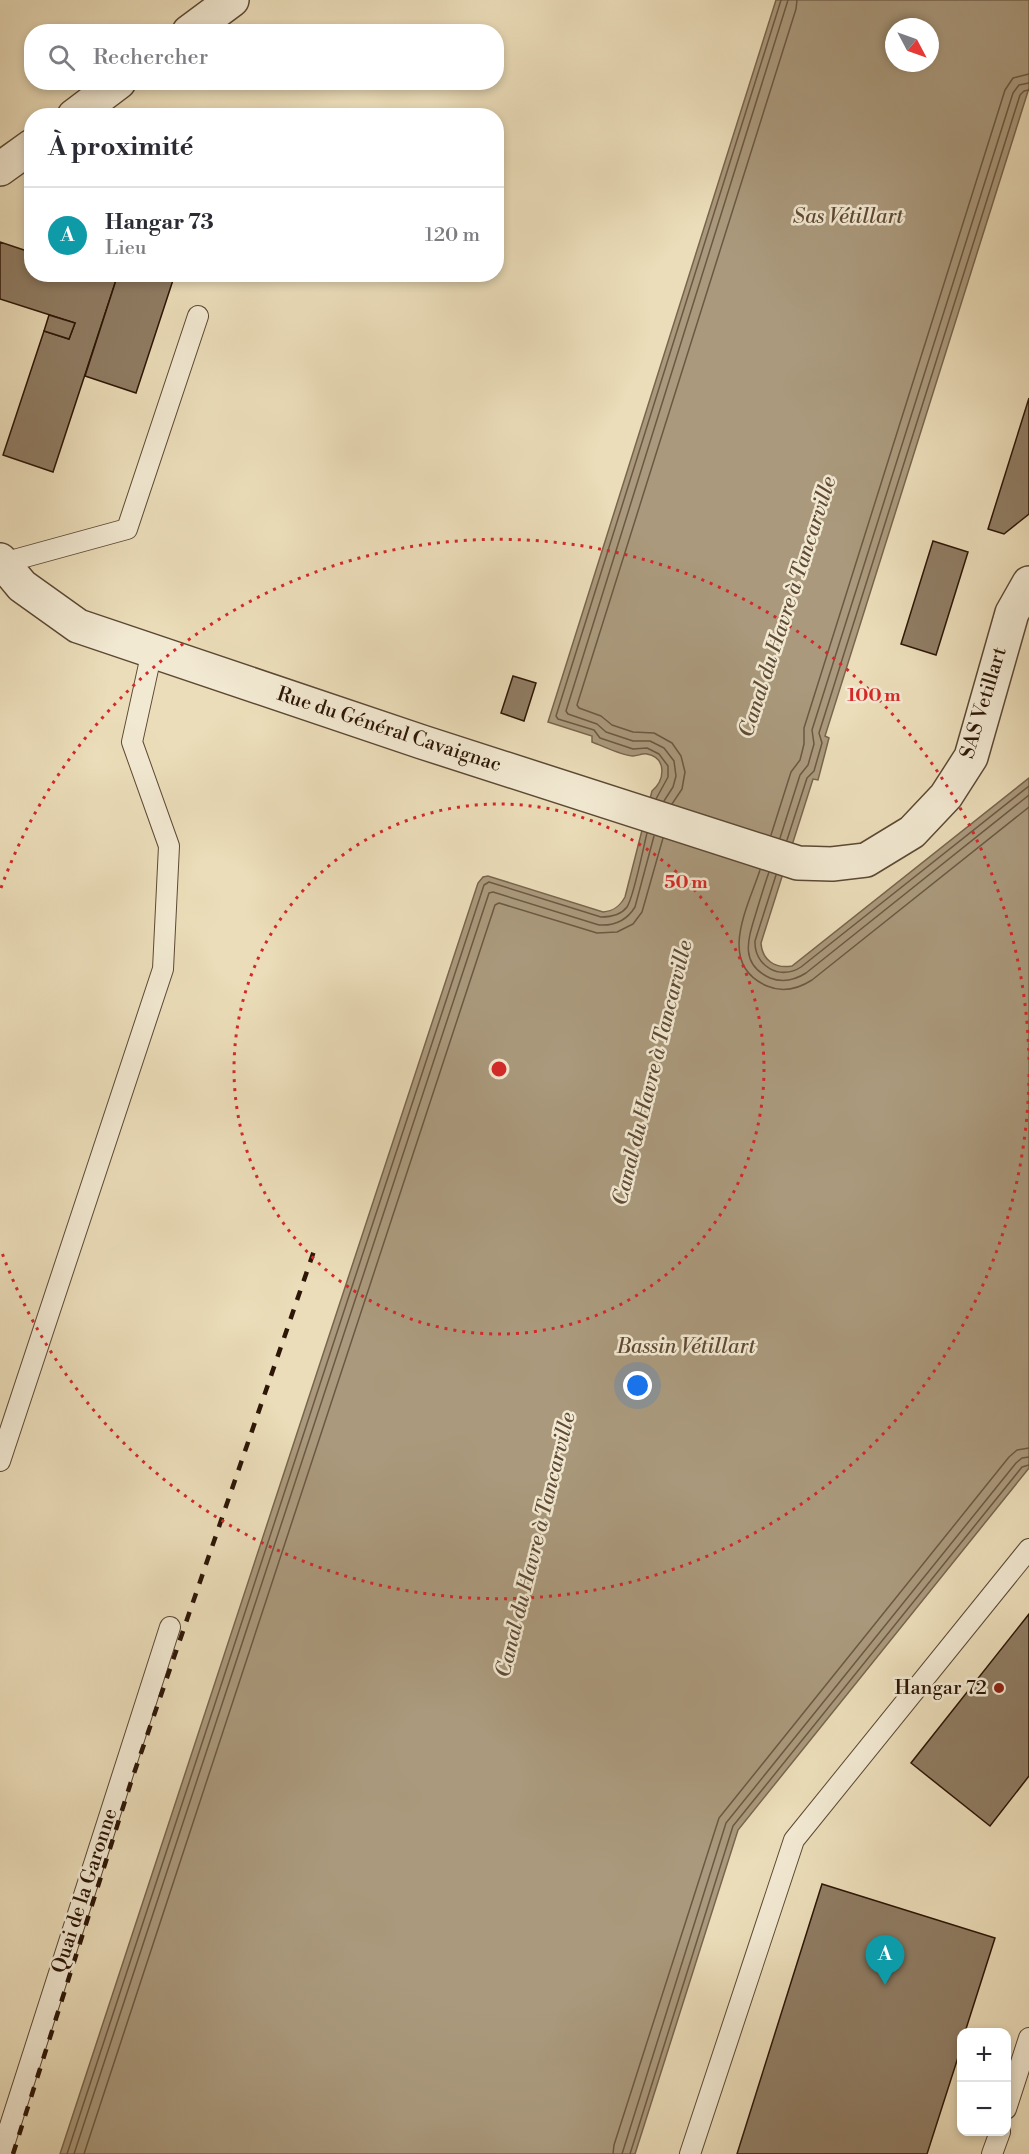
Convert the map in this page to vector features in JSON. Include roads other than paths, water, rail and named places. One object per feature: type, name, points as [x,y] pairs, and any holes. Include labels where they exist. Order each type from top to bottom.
[{"type":"street","points":[[200,24],[232,0]]},
{"type":"street","points":[[85,108],[108,90]]},
{"type":"street","points":[[0,169],[24,152]]},
{"type":"street","name":"Rue du Général Cavaignac","points":[[2,561],[22,586],[78,626],[422,742],[798,863]]},
{"type":"street","name":"SAS Vetillart","points":[[798,863],[832,864],[866,860],[912,832],[946,796],[971,757],[1011,613],[1029,583]]},
{"type":"lane","points":[[2,561],[127,529],[198,316]]},
{"type":"lane","points":[[0,1461],[163,969],[169,846],[132,742],[152,651]]},
{"type":"lane","points":[[690,2154],[794,1840],[1029,1549]]},
{"type":"lane","name":"Quai de la Garonne","points":[[1,2154],[170,1627]]},
{"type":"lane","points":[[1011,2094],[1029,2038]]},
{"type":"lane","points":[[993,2154],[999,2136]]},
{"type":"water","name":"Bassin Vétillart","points":[[776,0],[1029,0],[1029,88],[825,736],[829,738],[818,780],[813,779],[761,943],[764,954],[770,962],[780,966],[792,966],[1029,778],[1029,1468],[738,1830],[635,2154],[60,2154],[478,883],[483,877],[488,876],[603,912],[616,908],[625,897],[652,791],[660,781],[661,765],[653,756],[645,754],[629,756],[592,742],[592,736],[548,722]]},
{"type":"railway","points":[[13,2154],[131,1782],[315,1248]]},
{"type":"place","name":"Hangar 72","points":[[999,1688]]},
{"type":"place","name":"Hangar 73","points":[[885,1985]]},
{"type":"water label","name":"Sas Vétillart","points":[[848,217]]},
{"type":"water label","name":"Canal du Havre à Tancarville","points":[[788,607]]},
{"type":"water label","name":"Canal du Havre à Tancarville","points":[[653,1073]]},
{"type":"water label","name":"Canal du Havre à Tancarville","points":[[536,1545]]}]
